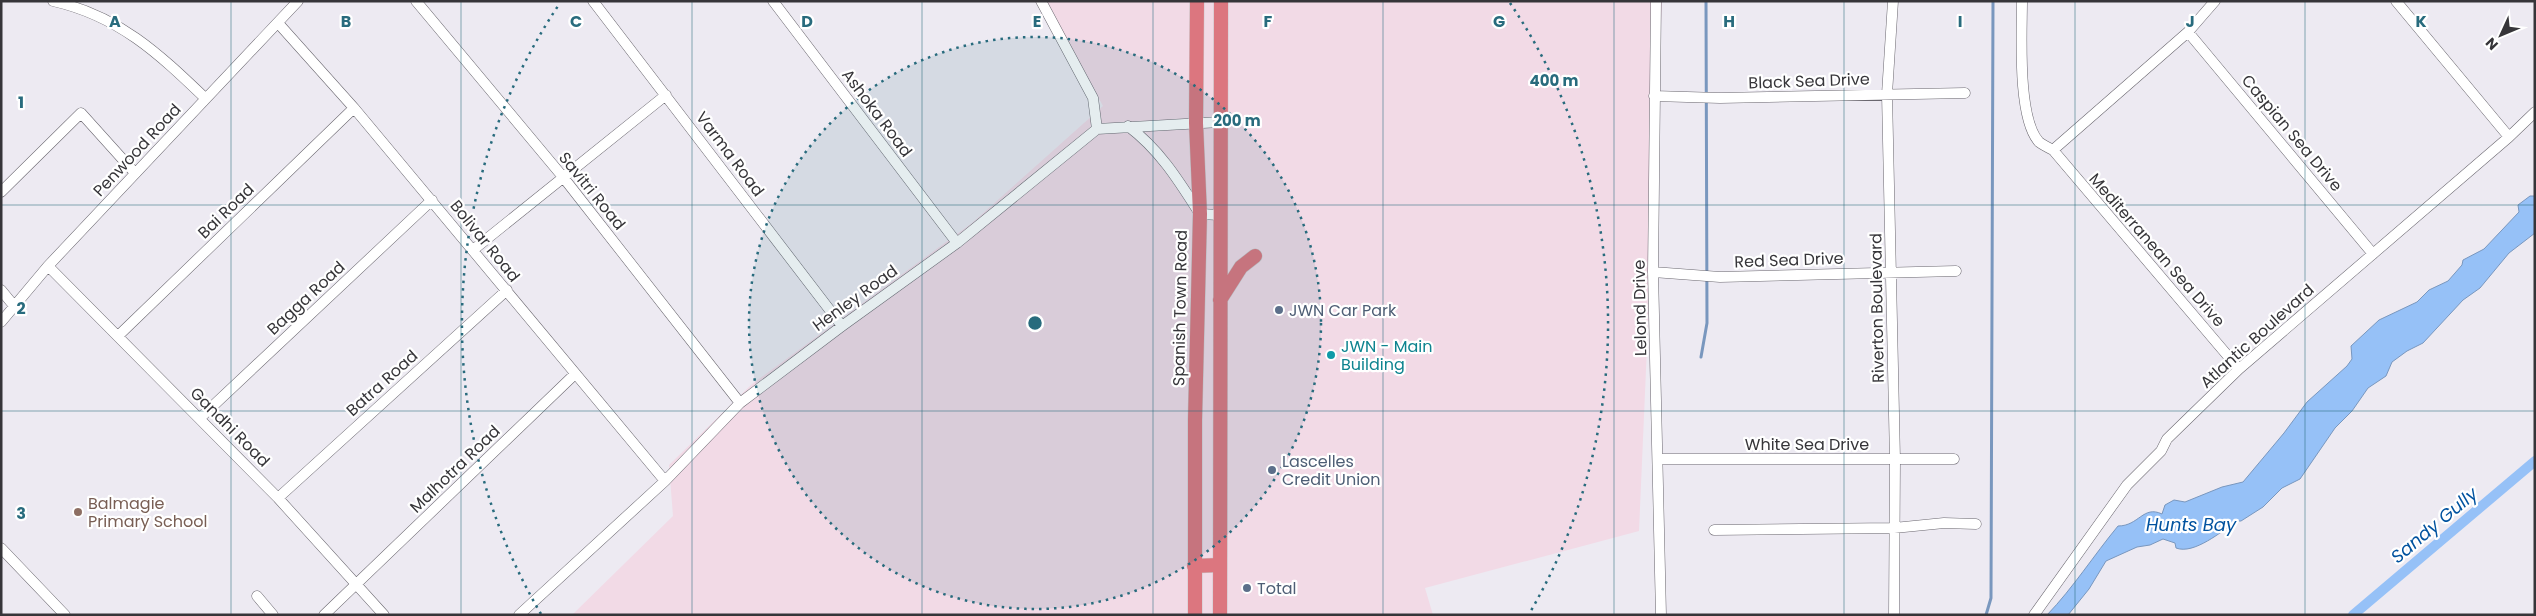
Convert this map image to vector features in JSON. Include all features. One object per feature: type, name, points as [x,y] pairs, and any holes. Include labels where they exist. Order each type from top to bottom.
[{"type":"highway","name":"Spanish Town Road","points":[[1195,615],[1194,566],[1200,214],[1196,123],[1197,1]]},
{"type":"highway","points":[[1220,615],[1221,1]]},
{"type":"highway","points":[[1220,300],[1241,267],[1255,256]]},
{"type":"highway","points":[[1194,566],[1219,565]]},
{"type":"street","points":[[53,1],[97,14],[128,31],[155,51],[205,98]]},
{"type":"street","name":"Penwood Road","points":[[1,322],[48,266],[298,1]]},
{"type":"street","name":"Savitri Road","points":[[416,1],[563,177],[740,403]]},
{"type":"street","name":"Varma Road","points":[[593,1],[842,326]]},
{"type":"street","name":"Ashoka Road","points":[[773,1],[957,243]]},
{"type":"street","points":[[1041,1],[1093,98],[1097,129],[1220,122]]},
{"type":"street","name":"Lelond Drive","points":[[1656,1],[1653,272],[1659,459],[1661,615]]},
{"type":"street","name":"Riverton Boulevard","points":[[1893,1],[1887,94],[1895,460],[1894,615]]},
{"type":"street","name":"Mediterranean Sea Drive","points":[[2022,1],[2021,72],[2030,120],[2039,142],[2052,150],[2239,369]]},
{"type":"street","points":[[2052,150],[2188,32],[2215,1]]},
{"type":"street","points":[[2396,1],[2509,137]]},
{"type":"street","name":"Bolivar Road","points":[[278,24],[354,108],[432,200],[574,374],[665,481]]},
{"type":"street","name":"Caspian Sea Drive","points":[[2188,32],[2373,254]]},
{"type":"street","name":"Black Sea Drive","points":[[1654,96],[1716,98],[1965,93]]},
{"type":"street","points":[[473,250],[666,95]]},
{"type":"street","name":"Bai Road","points":[[118,336],[354,108]]},
{"type":"street","name":"Atlantic Boulevard","points":[[2034,615],[2127,485],[2161,451],[2167,439],[2239,369],[2509,137],[2535,112]]},
{"type":"street","points":[[1,192],[82,114],[135,173]]},
{"type":"street","points":[[1128,126],[1146,140],[1163,158],[1200,214],[1220,216]]},
{"type":"street","name":"Henley Road","points":[[519,615],[665,481],[740,403],[957,243],[1097,129]]},
{"type":"street","name":"Bagga Road","points":[[200,418],[432,200]]},
{"type":"street","name":"Gandhi Road","points":[[48,266],[278,498],[384,615]]},
{"type":"street","name":"Red Sea Drive","points":[[1653,272],[1720,277],[1956,271]]},
{"type":"street","points":[[1,290],[15,307]]},
{"type":"street","name":"Batra Road","points":[[278,498],[507,290]]},
{"type":"street","name":"Malhotra Road","points":[[324,615],[574,374]]},
{"type":"street","name":"White Sea Drive","points":[[1659,459],[1954,459]]},
{"type":"street","points":[[1714,530],[1894,528],[1944,522],[1976,524]]},
{"type":"street","points":[[1,548],[65,615]]},
{"type":"street","points":[[257,596],[273,615]]},
{"type":"shaded area","points":[[1046,1],[1662,1],[1639,531],[1425,588],[1433,615],[572,615],[673,516],[669,465],[752,384],[972,223],[1103,106]]},
{"type":"water","name":"Hunts Bay","points":[[2530,196],[2535,196],[2535,233],[2509,253],[2480,288],[2463,300],[2423,343],[2407,351],[2392,362],[2386,376],[2368,388],[2352,411],[2335,428],[2300,479],[2282,488],[2263,507],[2199,545],[2191,548],[2176,548],[2175,543],[2163,539],[2150,545],[2137,547],[2106,561],[2089,589],[2068,615],[2047,615],[2066,594],[2118,526],[2131,523],[2150,512],[2162,514],[2165,505],[2174,500],[2185,502],[2222,487],[2243,482],[2307,402],[2347,366],[2352,359],[2351,346],[2379,320],[2417,302],[2429,290],[2448,281],[2462,265],[2463,260],[2484,249],[2519,212],[2518,205]]},
{"type":"waterway","points":[[1701,357],[1707,323],[1706,1]]},
{"type":"waterway","points":[[1986,615],[1991,598],[1993,1]]},
{"type":"waterway","name":"Sandy Gully","points":[[2353,615],[2535,461]]},
{"type":"place","name":"JWN Car Park","points":[[1279,310]]},
{"type":"place","name":"JWN - Main Building","points":[[1331,355]]},
{"type":"place","name":"Lascelles Credit Union","points":[[1272,470]]},
{"type":"place","name":"Balmagie Primary School","points":[[78,512]]},
{"type":"place","name":"Total","points":[[1247,588]]}]
